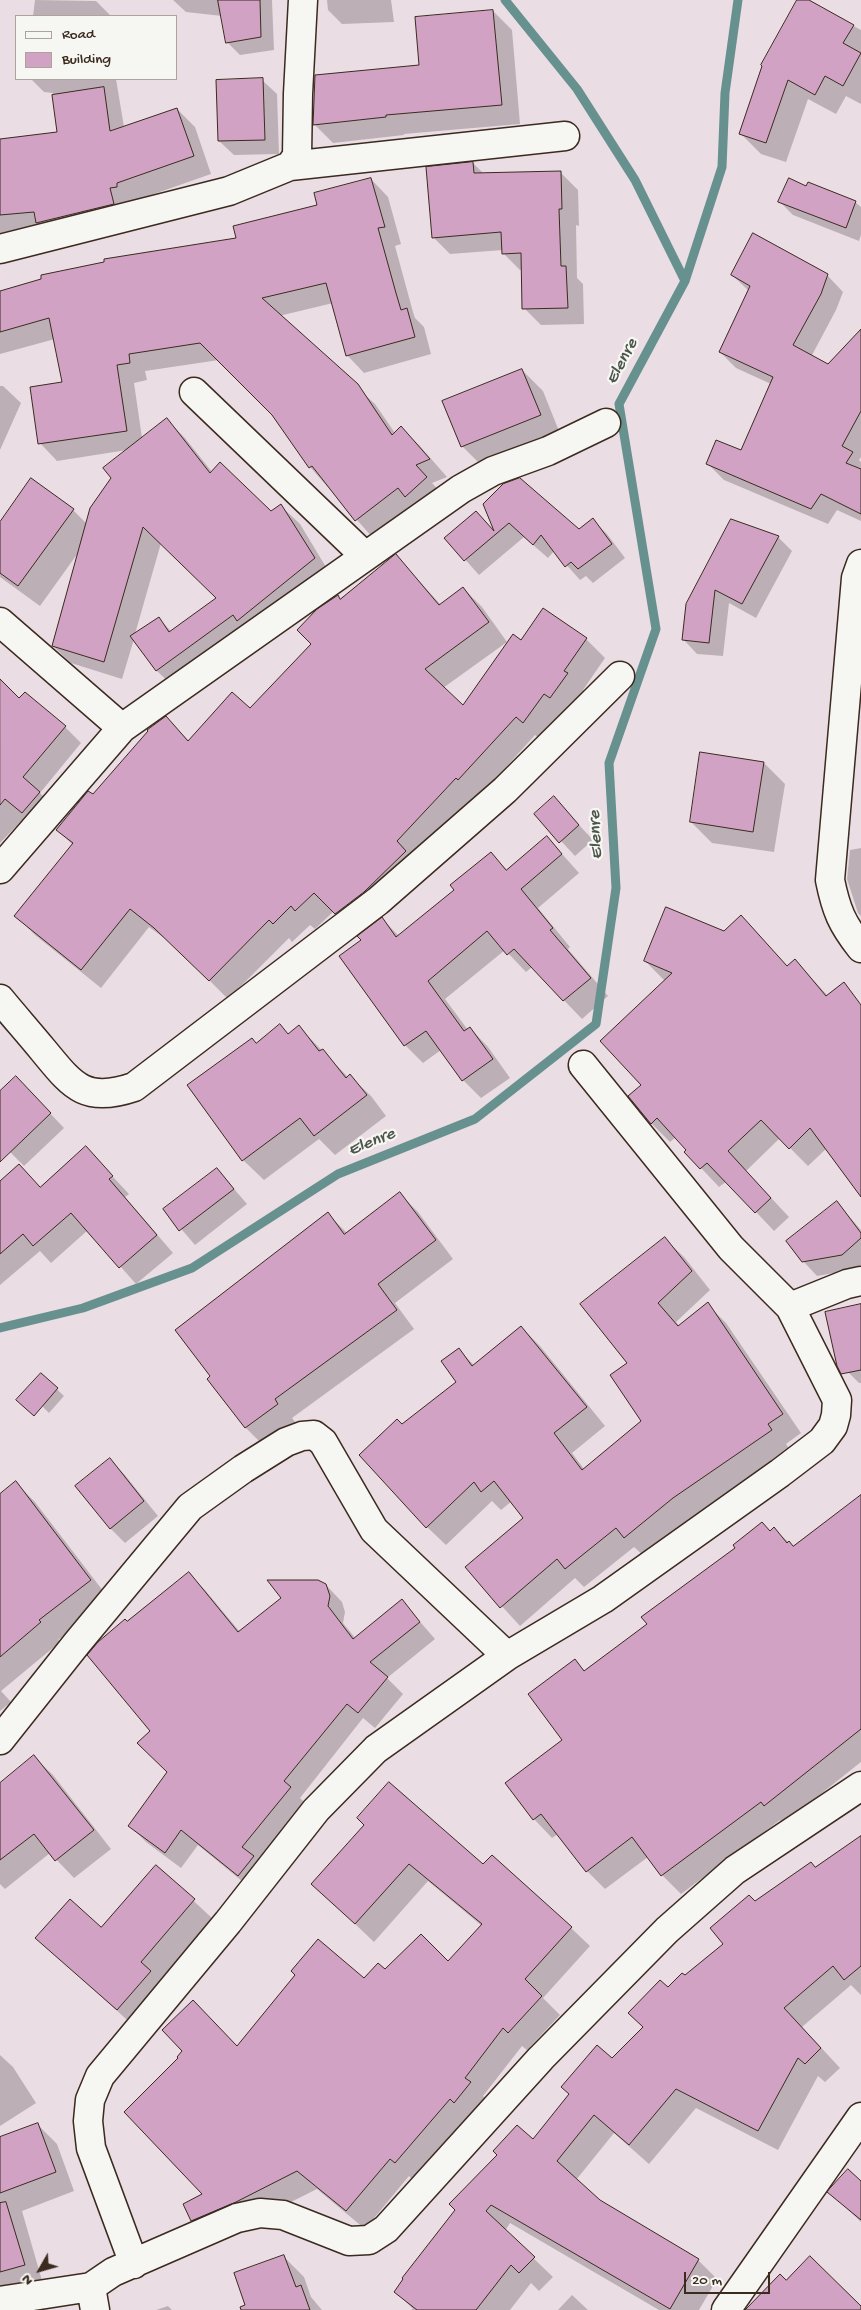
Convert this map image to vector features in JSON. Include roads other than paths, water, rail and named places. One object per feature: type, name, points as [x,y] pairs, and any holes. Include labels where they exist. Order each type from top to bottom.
[{"type":"street","points":[[290,166],[297,156],[303,0]]},
{"type":"street","points":[[0,249],[229,191],[290,166],[565,136]]},
{"type":"street","points":[[194,392],[365,556]]},
{"type":"street","points":[[0,869],[122,728],[461,489],[493,471],[548,451],[606,423]]},
{"type":"street","points":[[861,564],[856,578],[850,788],[830,880],[835,908],[848,931],[861,948]]},
{"type":"street","points":[[0,622],[122,728]]},
{"type":"street","points":[[0,999],[71,1083],[90,1092],[114,1094],[134,1087],[378,901],[505,790],[620,676]]},
{"type":"street","points":[[134,2264],[91,2148],[88,2121],[89,2107],[100,2076],[228,1922],[316,1810],[376,1749],[507,1656],[603,1598],[780,1473],[822,1441],[833,1426],[837,1400],[790,1307],[731,1248],[583,1065]]},
{"type":"street","points":[[790,1307],[847,1284],[861,1281]]},
{"type":"street","points":[[0,1740],[77,1643],[190,1507],[286,1442],[302,1436],[314,1435],[323,1442],[374,1530],[507,1656]]},
{"type":"street","points":[[0,2300],[93,2299],[113,2272],[237,2218],[260,2212],[283,2215],[349,2242],[370,2240],[386,2229],[541,2058],[668,1930],[735,1870],[861,1786]]},
{"type":"street","points":[[726,2310],[861,2117]]},
{"type":"waterway","points":[[505,0],[577,89],[635,180],[685,281]]},
{"type":"waterway","name":"Elenre","points":[[0,1328],[83,1308],[192,1268],[338,1174],[475,1119],[596,1024],[616,888],[609,763],[656,629],[619,404],[685,281],[722,167],[725,93],[738,0]]}]
